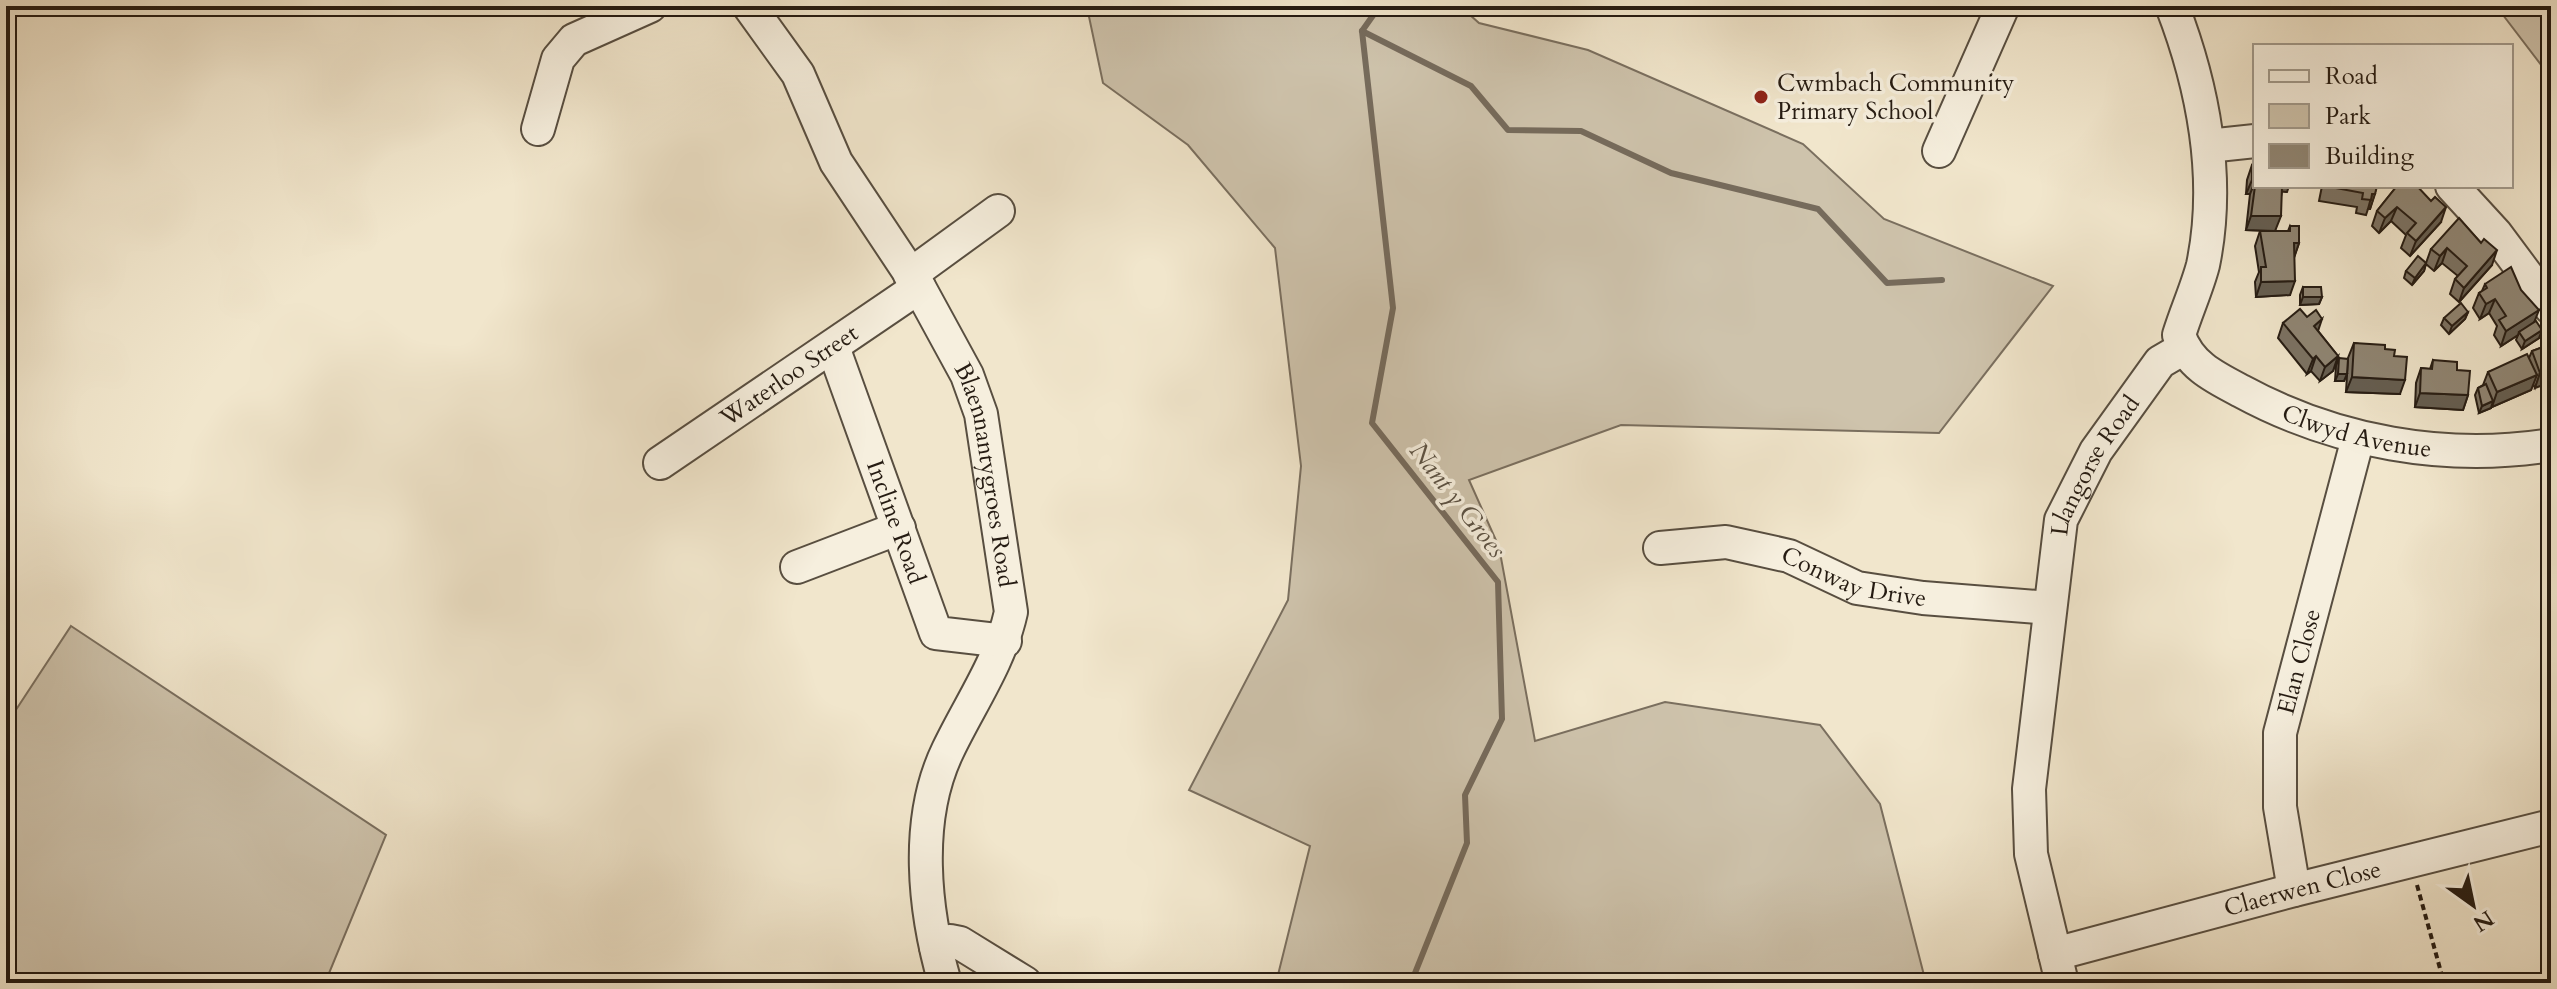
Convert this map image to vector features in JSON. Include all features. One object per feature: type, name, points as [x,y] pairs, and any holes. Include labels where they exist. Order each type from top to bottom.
[{"type":"street","points":[[538,129],[558,59],[565,49],[574,40],[650,6]]},
{"type":"street","name":"Blaennantygroes Road","points":[[749,6],[798,74],[836,162],[915,281],[967,375],[981,414],[1011,612],[1005,641],[946,754],[932,802],[926,849],[936,947],[945,983]]},
{"type":"street","points":[[1939,151],[2003,6]]},
{"type":"street","points":[[2172,6],[2197,74],[2208,146],[2208,211],[2203,265],[2179,335],[2184,348]]},
{"type":"street","points":[[2208,146],[2253,141]]},
{"type":"street","points":[[2454,188],[2496,234],[2551,308]]},
{"type":"street","name":"Waterloo Street","points":[[660,463],[833,347],[998,211]]},
{"type":"street","name":"Incline Road","points":[[833,347],[936,633],[1005,641]]},
{"type":"street","name":"Clwyd Avenue","points":[[2184,348],[2208,374],[2269,407],[2358,438],[2423,449],[2483,452],[2551,445]]},
{"type":"street","name":"Llangorse Road","points":[[2058,969],[2031,854],[2029,789],[2061,520],[2096,451],[2160,362],[2184,348]]},
{"type":"street","name":"Elan Close","points":[[2294,890],[2280,807],[2280,733],[2358,438]]},
{"type":"street","points":[[797,567],[899,528]]},
{"type":"street","name":"Conway Drive","points":[[1660,548],[1726,542],[1789,556],[1857,588],[1923,598],[2050,608]]},
{"type":"street","name":"Claerwen Close","points":[[2058,969],[2294,890],[2551,826]]},
{"type":"street","points":[[936,947],[950,941],[960,943],[1025,983]]},
{"type":"path","points":[[2535,6],[2551,28]]},
{"type":"path","points":[[2410,861],[2444,983]]},
{"type":"green space","points":[[1092,6],[1460,6],[1479,23],[1588,50],[1803,144],[1884,219],[2053,286],[1939,433],[1621,425],[1469,480],[1499,547],[1535,741],[1665,702],[1820,725],[1880,804],[1926,983],[1276,983],[1310,846],[1189,790],[1288,600],[1301,466],[1275,248],[1188,145],[1103,83],[1088,12]]},
{"type":"green space","points":[[2514,6],[2548,6],[2551,10],[2551,78],[2503,15]]},
{"type":"green space","points":[[71,626],[386,835],[325,983],[6,983],[6,725]]},
{"type":"building","points":[[2255,188],[2282,188],[2281,216],[2251,216]]},
{"type":"building","points":[[2336,188],[2376,188],[2371,200],[2362,199],[2363,193]]},
{"type":"building","points":[[2395,188],[2419,188],[2431,201],[2435,197],[2446,207],[2416,241],[2407,233],[2416,223],[2397,207],[2385,218],[2377,211]]},
{"type":"building","points":[[2459,218],[2481,243],[2484,239],[2497,250],[2464,288],[2455,279],[2467,266],[2447,248],[2440,256],[2431,249]]},
{"type":"building","points":[[2290,226],[2299,226],[2299,243],[2294,243],[2295,281],[2261,282],[2261,267],[2266,267],[2260,231],[2290,231]]},
{"type":"building","points":[[2418,256],[2426,263],[2415,278],[2406,271]]},
{"type":"building","points":[[2511,267],[2521,290],[2539,310],[2506,331],[2499,320],[2506,316],[2495,299],[2486,304],[2479,293],[2487,288],[2485,284]]},
{"type":"building","points":[[2303,287],[2321,287],[2322,297],[2303,297]]},
{"type":"building","points":[[2461,303],[2468,312],[2452,326],[2444,318]]},
{"type":"building","points":[[2300,309],[2307,317],[2316,310],[2322,319],[2314,326],[2338,356],[2325,367],[2316,356],[2313,359],[2283,323]]},
{"type":"building","points":[[2536,321],[2542,330],[2525,341],[2519,332]]},
{"type":"building","points":[[2354,343],[2385,345],[2385,349],[2395,350],[2394,356],[2407,357],[2405,380],[2352,377]]},
{"type":"building","points":[[2551,344],[2551,369],[2540,373],[2532,351]]},
{"type":"building","points":[[2527,354],[2537,375],[2497,392],[2488,372]]},
{"type":"building","points":[[2339,358],[2348,359],[2347,374],[2338,374]]},
{"type":"building","points":[[2433,360],[2457,362],[2457,370],[2470,371],[2468,395],[2420,393],[2421,368],[2432,369]]},
{"type":"building","points":[[2486,384],[2493,401],[2482,406],[2478,388]]},
{"type":"waterway","points":[[1369,6],[1374,14],[1362,31],[1471,86],[1508,130],[1581,131],[1671,173],[1818,209],[1887,283],[1942,280]]},
{"type":"waterway","name":"Nant y Groes","points":[[1362,31],[1393,308],[1372,423],[1498,582],[1502,719],[1465,795],[1467,843],[1411,983]]},
{"type":"place","name":"Cwmbach Community Primary School","points":[[1761,97]]}]
